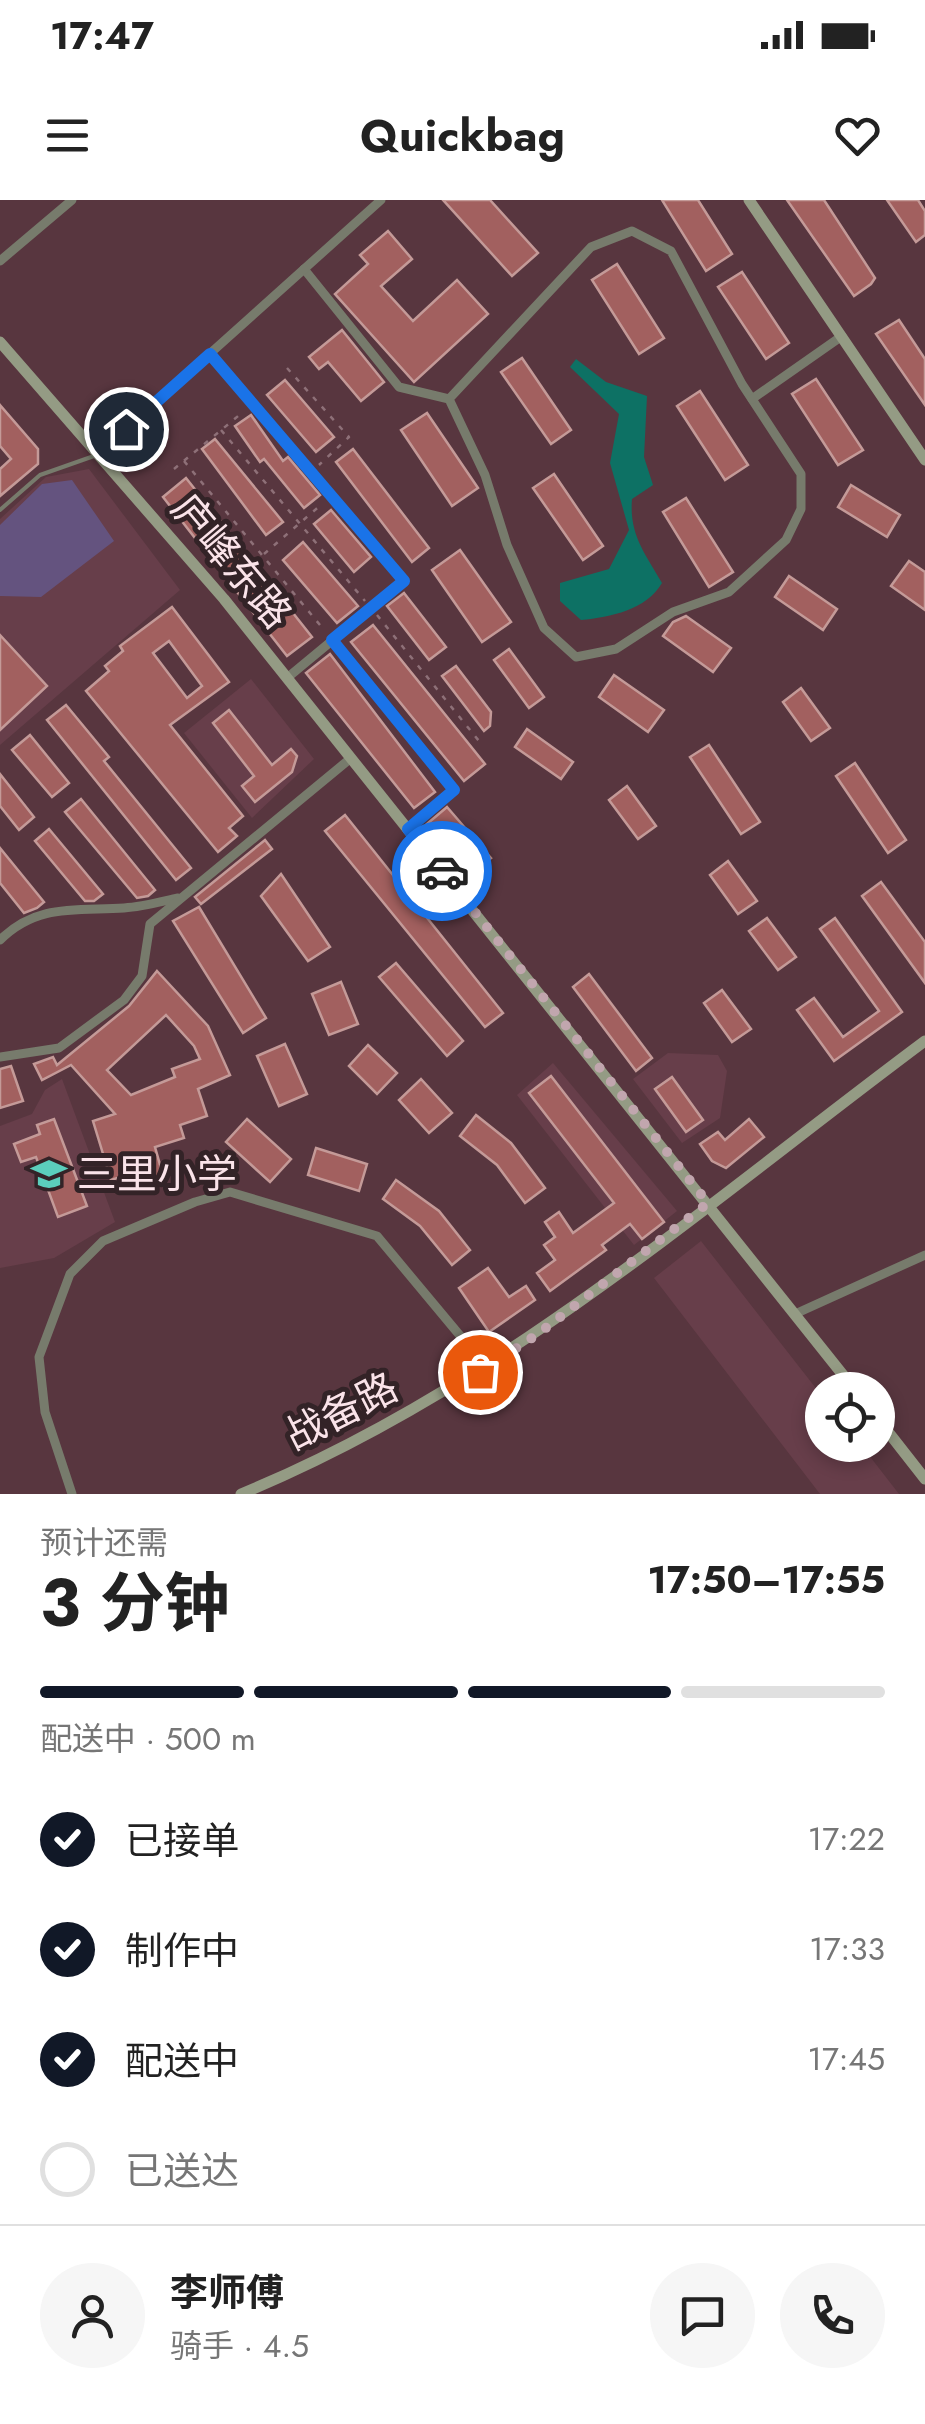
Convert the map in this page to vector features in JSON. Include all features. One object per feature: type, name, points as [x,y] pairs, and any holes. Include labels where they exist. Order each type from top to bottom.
[{"type":"main road","points":[[749,200],[925,460]]},
{"type":"main road","name":"庐峰东路","points":[[0,342],[287,678],[841,1372]]},
{"type":"main road","name":"战备路","points":[[242,1494],[399,1420],[487,1368],[538,1334],[925,1041]]},
{"type":"main road","points":[[895,1441],[925,1479]]},
{"type":"street","points":[[0,261],[72,200]]},
{"type":"street","points":[[98,454],[381,200]]},
{"type":"street","points":[[632,231],[670,250],[752,399],[801,474],[800,509],[786,540],[729,592],[673,612],[616,649],[576,657],[544,628],[507,545],[484,475],[449,399],[592,248],[632,231]]},
{"type":"street","points":[[304,269],[399,387],[449,399]]},
{"type":"street","points":[[752,399],[842,336]]},
{"type":"street","points":[[210,354],[404,581],[287,678]]},
{"type":"street","points":[[332,640],[454,790],[408,829]]},
{"type":"street","points":[[0,1057],[59,1048],[124,1000],[142,976],[150,924],[352,758]]},
{"type":"street","points":[[0,940],[38,913],[140,906],[180,898]]},
{"type":"street","points":[[72,1494],[45,1412],[39,1357],[70,1274],[103,1241],[194,1202],[230,1192],[377,1236],[487,1368]]},
{"type":"street","points":[[796,1314],[925,1255]]},
{"type":"lane","points":[[0,510],[40,475],[98,454]]},
{"type":"path","points":[[287,368],[349,437],[310,472]]},
{"type":"path","points":[[174,469],[252,404]]},
{"type":"path","points":[[221,430],[483,746]]},
{"type":"path","points":[[184,460],[332,640]]},
{"type":"path","points":[[262,555],[331,497]]},
{"type":"shaded area","points":[[576,359],[606,382],[647,396],[644,457],[653,485],[632,499],[632,512],[640,543],[662,583],[637,606],[581,620],[560,601],[560,583],[609,569],[629,530],[610,463],[619,414],[570,367]]},
{"type":"shaded area","points":[[89,469],[180,590],[0,745],[0,519],[46,477]]},
{"type":"shaded area","points":[[72,480],[114,541],[41,597],[0,596],[0,525],[42,484]]},
{"type":"shaded area","points":[[251,679],[314,759],[252,818],[184,733]]},
{"type":"shaded area","points":[[668,1053],[718,1055],[727,1071],[720,1118],[682,1143],[633,1079]]},
{"type":"shaded area","points":[[553,1063],[677,1211],[634,1245],[517,1095]]},
{"type":"shaded area","name":"三里小学","points":[[62,1079],[115,1222],[54,1258],[0,1268],[0,1126],[32,1114],[45,1090]]},
{"type":"shaded area","points":[[701,1241],[805,1374],[805,1462],[874,1462],[899,1494],[820,1494],[654,1278]]},
{"type":"building","points":[[443,200],[490,200],[538,253],[512,276]]},
{"type":"building","points":[[662,200],[698,200],[732,254],[706,271]]},
{"type":"building","points":[[787,200],[824,200],[875,278],[871,284],[854,296]]},
{"type":"building","points":[[887,200],[918,200],[925,211],[925,235],[916,242]]},
{"type":"building","points":[[388,231],[412,259],[381,286],[413,321],[457,280],[488,314],[414,382],[335,294],[368,264],[360,255]]},
{"type":"building","points":[[617,264],[664,338],[639,354],[592,280]]},
{"type":"building","points":[[742,272],[789,343],[766,359],[718,287]]},
{"type":"building","points":[[899,320],[925,359],[925,405],[876,334]]},
{"type":"building","points":[[342,330],[384,382],[361,401],[328,362],[319,369],[309,357]]},
{"type":"building","points":[[522,358],[571,430],[551,444],[501,372]]},
{"type":"building","points":[[816,379],[863,450],[838,465],[792,394]]},
{"type":"building","points":[[285,380],[334,437],[316,452],[267,395]]},
{"type":"building","points":[[700,391],[748,465],[725,480],[677,406]]},
{"type":"building","points":[[0,405],[38,449],[38,464],[0,496],[0,469],[11,459],[0,446]]},
{"type":"building","points":[[427,413],[478,488],[452,506],[401,430]]},
{"type":"building","points":[[251,415],[283,461],[288,457],[320,495],[304,508],[264,459],[260,462],[235,426]]},
{"type":"building","points":[[215,439],[283,522],[266,535],[202,449]]},
{"type":"building","points":[[353,449],[429,548],[412,562],[336,462]]},
{"type":"building","points":[[554,474],[603,546],[583,560],[533,488]]},
{"type":"building","points":[[186,478],[312,637],[287,656],[163,497]]},
{"type":"building","points":[[851,485],[900,515],[887,537],[838,507]]},
{"type":"building","points":[[686,498],[733,572],[709,587],[663,512]]},
{"type":"building","points":[[331,510],[371,557],[354,572],[314,524]]},
{"type":"building","points":[[303,542],[358,606],[337,623],[283,560]]},
{"type":"building","points":[[460,550],[511,622],[482,642],[432,570]]},
{"type":"building","points":[[909,561],[925,572],[925,610],[891,586]]},
{"type":"building","points":[[789,576],[837,609],[823,630],[775,597]]},
{"type":"building","points":[[404,593],[446,647],[429,660],[387,606]]},
{"type":"building","points":[[172,607],[229,682],[170,725],[243,816],[229,828],[237,836],[218,852],[86,691],[109,671],[105,666],[123,651],[120,646]],"holes":[[[169,641],[202,686],[187,698],[153,653]]]},
{"type":"building","points":[[686,616],[731,648],[713,672],[663,636],[673,622]]},
{"type":"building","points":[[373,625],[485,764],[464,781],[351,642]]},
{"type":"building","points":[[0,635],[47,686],[0,730]]},
{"type":"building","points":[[509,649],[544,697],[529,708],[494,660]]},
{"type":"building","points":[[330,654],[435,792],[414,808],[306,673]]},
{"type":"building","points":[[456,666],[491,712],[490,726],[484,731],[442,676]]},
{"type":"building","points":[[614,675],[664,710],[648,732],[599,697]]},
{"type":"building","points":[[801,688],[830,728],[811,741],[783,702]]},
{"type":"building","points":[[66,705],[109,757],[104,761],[191,868],[176,880],[47,720]]},
{"type":"building","points":[[229,710],[272,765],[291,749],[297,756],[292,772],[255,802],[242,786],[254,776],[213,723]]},
{"type":"building","points":[[527,729],[573,762],[561,779],[515,747]]},
{"type":"building","points":[[30,735],[69,783],[52,797],[12,750]]},
{"type":"building","points":[[709,745],[760,822],[741,834],[690,757]]},
{"type":"building","points":[[855,763],[906,840],[888,853],[836,776]]},
{"type":"building","points":[[0,774],[34,817],[19,830],[0,806]]},
{"type":"building","points":[[627,786],[656,826],[638,839],[609,800]]},
{"type":"building","points":[[81,799],[155,890],[148,896],[137,898],[65,812]]},
{"type":"building","points":[[447,807],[491,858],[470,875],[427,824]]},
{"type":"building","points":[[345,815],[503,1013],[485,1027],[325,831]]},
{"type":"building","points":[[49,829],[103,894],[94,901],[85,901],[35,841]]},
{"type":"building","points":[[265,840],[272,849],[201,904],[195,897]]},
{"type":"building","points":[[0,848],[44,902],[37,908],[24,913],[0,883]]},
{"type":"building","points":[[728,861],[757,901],[738,914],[710,875]]},
{"type":"building","points":[[281,874],[330,947],[308,961],[261,896]]},
{"type":"building","points":[[881,882],[925,942],[925,983],[862,896]]},
{"type":"building","points":[[199,907],[266,1018],[243,1033],[173,921]]},
{"type":"building","points":[[767,918],[796,957],[778,970],[749,931]]},
{"type":"building","points":[[835,918],[902,1012],[834,1061],[797,1010],[814,998],[843,1037],[879,1011],[820,929]]},
{"type":"building","points":[[396,963],[463,1041],[447,1056],[379,977]]},
{"type":"building","points":[[157,971],[208,1026],[230,1075],[198,1089],[207,1116],[180,1125],[184,1138],[155,1147],[164,1179],[148,1184],[144,1170],[111,1180],[93,1121],[115,1114],[71,1065],[42,1080],[34,1064],[53,1057],[57,1065],[129,1006]],"holes":[[[166,1015],[194,1046],[200,1059],[172,1069],[175,1077],[131,1095],[107,1070]]]},
{"type":"building","points":[[589,974],[652,1058],[636,1071],[573,987]]},
{"type":"building","points":[[341,982],[358,1024],[329,1035],[312,994]]},
{"type":"building","points":[[722,990],[751,1029],[732,1042],[704,1003]]},
{"type":"building","points":[[285,1044],[307,1094],[279,1106],[257,1056]]},
{"type":"building","points":[[368,1045],[397,1073],[377,1094],[349,1066]]},
{"type":"building","points":[[11,1066],[23,1101],[0,1108],[0,1069]]},
{"type":"building","points":[[551,1076],[664,1222],[642,1239],[630,1224],[602,1245],[606,1250],[550,1291],[537,1273],[555,1260],[544,1245],[555,1237],[545,1222],[559,1212],[573,1233],[614,1203],[529,1093]]},
{"type":"building","points":[[672,1077],[703,1120],[686,1132],[655,1089]]},
{"type":"building","points":[[421,1079],[452,1113],[429,1133],[399,1100]]},
{"type":"building","points":[[476,1115],[511,1143],[545,1188],[525,1203],[497,1165],[460,1136]]},
{"type":"building","points":[[54,1119],[87,1206],[58,1217],[36,1157],[21,1162],[14,1144],[40,1134],[37,1125]]},
{"type":"building","points":[[247,1119],[291,1159],[270,1182],[226,1142]]},
{"type":"building","points":[[749,1119],[764,1137],[726,1168],[712,1161],[700,1144],[718,1132],[725,1140]]},
{"type":"building","points":[[316,1148],[367,1164],[359,1191],[308,1175]]},
{"type":"building","points":[[396,1180],[439,1211],[470,1250],[452,1265],[420,1226],[383,1199]]},
{"type":"building","points":[[488,1268],[509,1297],[526,1286],[535,1300],[489,1332],[459,1288]]},
{"type":"way so far","points":[[442,871],[708,1203],[538,1334],[480,1372]]},
{"type":"place","name":"三里小学","points":[[49,1174]]},
{"type":"route","points":[[126,429],[210,354],[404,581],[332,640],[454,790],[408,829],[442,871]]}]
